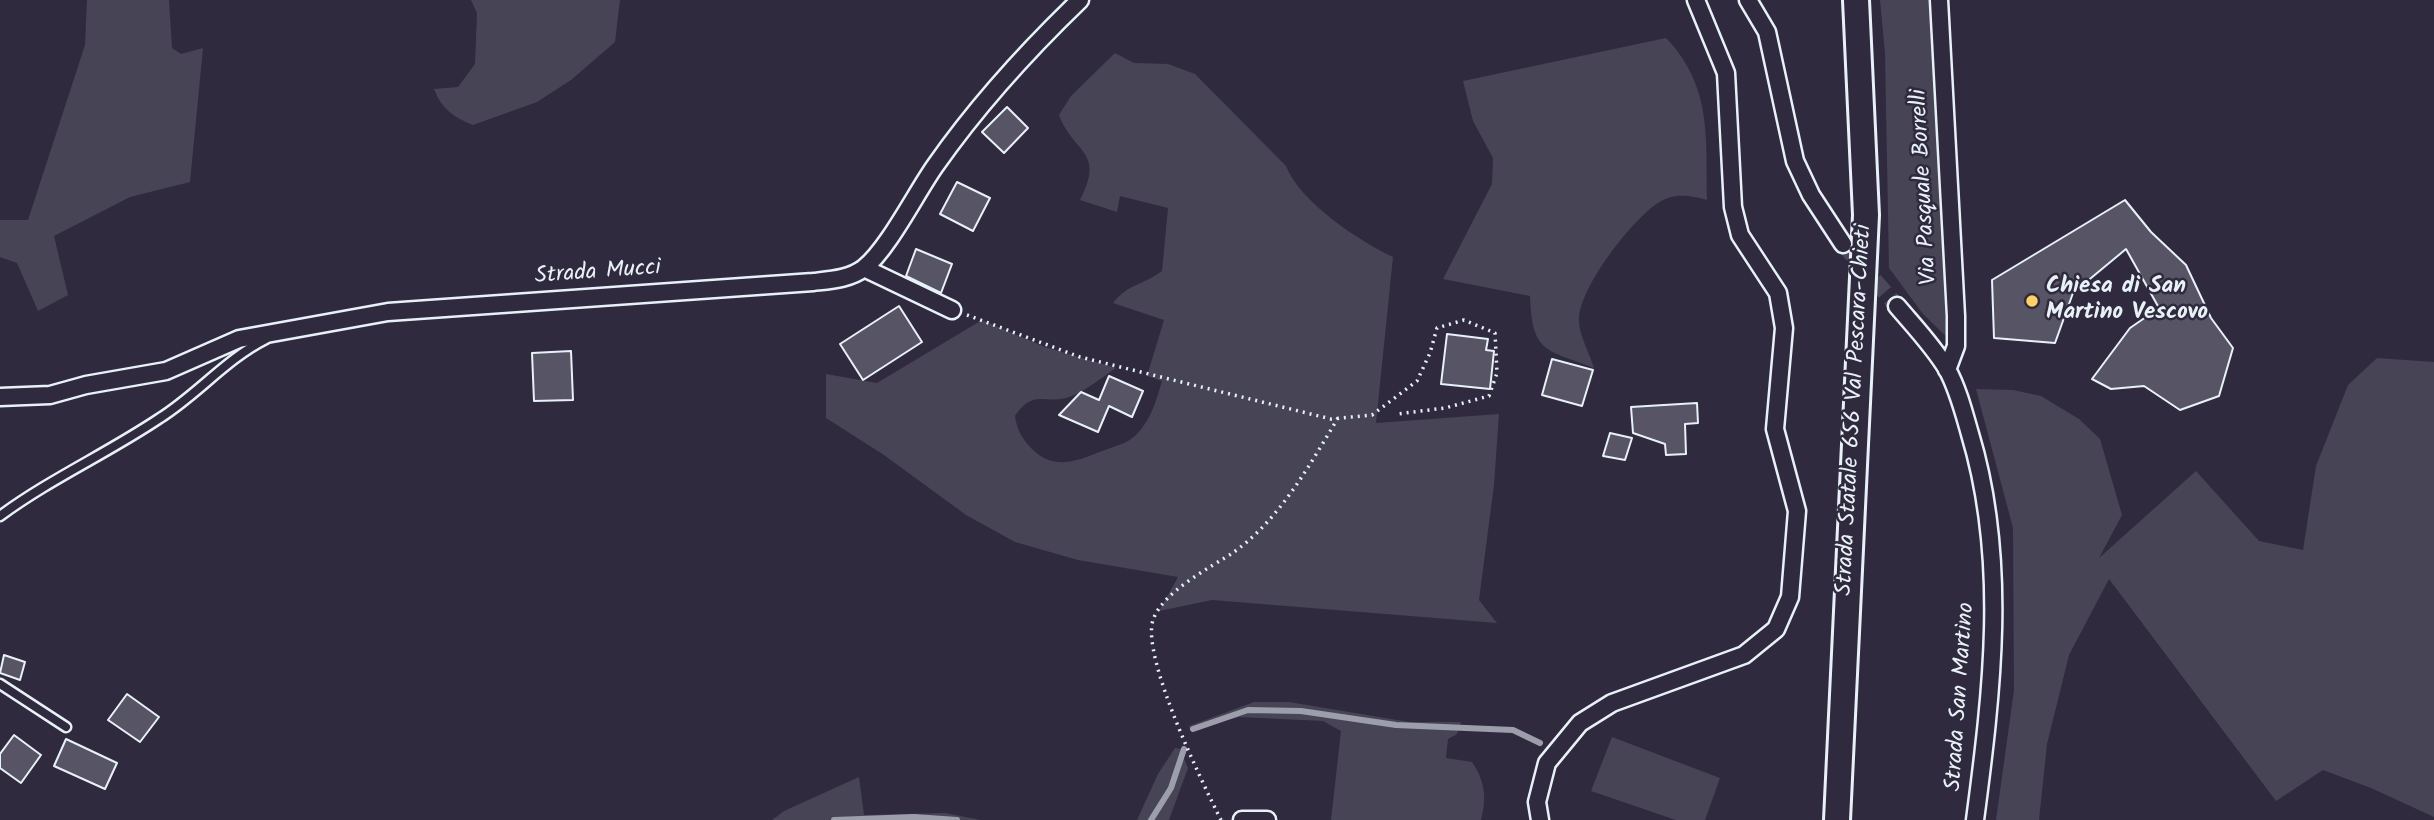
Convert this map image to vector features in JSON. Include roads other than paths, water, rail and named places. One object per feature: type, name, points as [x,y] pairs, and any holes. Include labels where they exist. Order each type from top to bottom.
[{"type":"highway","name":"Strada Statale 656 Val Pescara-Chieti","points":[[1837,820],[1866,215],[1856,0]]},
{"type":"street","points":[[952,310],[864,268],[992,92],[1080,0]]},
{"type":"street","points":[[1540,820],[1537,802],[1547,763],[1580,723],[1612,704],[1744,655],[1776,629],[1790,597],[1797,510],[1775,429],[1784,328],[1779,293],[1740,235],[1733,207],[1726,73],[1696,0]]},
{"type":"street","points":[[1748,0],[1767,32],[1795,160],[1811,195],[1843,244]]},
{"type":"street","name":"Via Pasquale Borrelli","points":[[1939,0],[1956,316],[1956,346],[1947,370]]},
{"type":"street","name":"Strada Mucci","points":[[0,397],[50,395],[86,385],[166,371],[239,339],[408,310],[813,282],[848,276],[864,268]]},
{"type":"street","name":"Strada San Martino","points":[[1897,306],[1947,370],[1978,460],[1987,503],[1992,554],[1993,655],[1975,820]]},
{"type":"street","points":[[1242,820],[1267,820]]},
{"type":"lane","points":[[0,516],[160,418],[201,388],[234,356],[282,331]]},
{"type":"lane","points":[[0,684],[66,727]]},
{"type":"waterway","points":[[1193,729],[1248,710],[1301,711],[1396,725],[1513,730],[1540,743]]},
{"type":"waterway","points":[[1151,820],[1171,788],[1184,749]]},
{"type":"waterway","points":[[834,820],[914,817],[957,820]]},
{"type":"tunnel","points":[[1843,244],[1897,306]]},
{"type":"place","name":"Chiesa di San Martino Vescovo","points":[[2032,301]]}]
